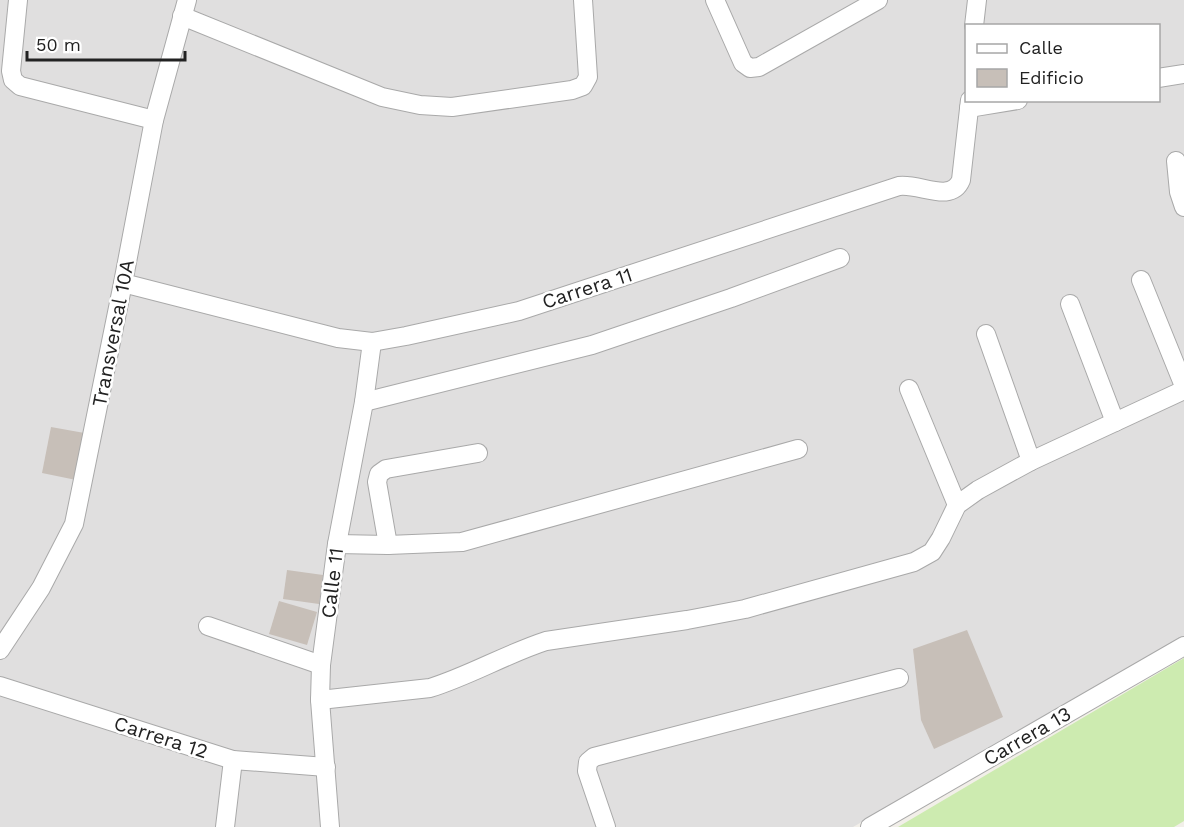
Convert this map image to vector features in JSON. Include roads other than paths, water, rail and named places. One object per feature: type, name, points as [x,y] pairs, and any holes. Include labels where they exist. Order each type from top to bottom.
[{"type":"street","points":[[18,0],[11,71],[13,80],[20,86],[154,120]]},
{"type":"street","points":[[184,8],[382,97],[420,105],[452,107],[572,90],[583,86],[588,77],[583,0]]},
{"type":"street","points":[[718,2],[742,63],[750,68],[759,67],[878,0]]},
{"type":"street","points":[[974,24],[977,0]]},
{"type":"street","name":"Transversal 10A","points":[[0,650],[41,588],[74,524],[154,120],[184,8]]},
{"type":"street","points":[[1160,78],[1184,74]]},
{"type":"street","points":[[969,104],[994,102]]},
{"type":"street","name":"Carrera 11","points":[[123,283],[338,338],[372,342],[406,336],[519,311],[899,186],[908,185],[947,193],[954,191],[961,180],[969,104]]},
{"type":"street","points":[[1176,161],[1179,192],[1184,207]]},
{"type":"street","points":[[364,402],[592,345],[840,258]]},
{"type":"street","points":[[320,700],[430,688],[546,641],[745,609],[914,562],[932,552],[957,505],[978,490],[1031,461],[1184,388],[1141,280]]},
{"type":"street","points":[[1070,304],[1115,422]]},
{"type":"street","points":[[986,334],[1031,461]]},
{"type":"street","name":"Calle 11","points":[[330,827],[320,700],[321,665],[337,544],[364,402],[372,342]]},
{"type":"street","points":[[909,389],[957,505]]},
{"type":"street","points":[[337,544],[388,545],[462,542],[798,449]]},
{"type":"street","points":[[388,545],[377,482],[379,474],[386,469],[478,453]]},
{"type":"street","points":[[208,626],[321,665]]},
{"type":"street","name":"Carrera 13","points":[[870,827],[1184,646]]},
{"type":"street","points":[[606,827],[588,771],[588,762],[594,757],[899,678]]},
{"type":"street","name":"Carrera 12","points":[[0,686],[233,760],[326,767]]},
{"type":"street","points":[[225,827],[233,760]]}]
